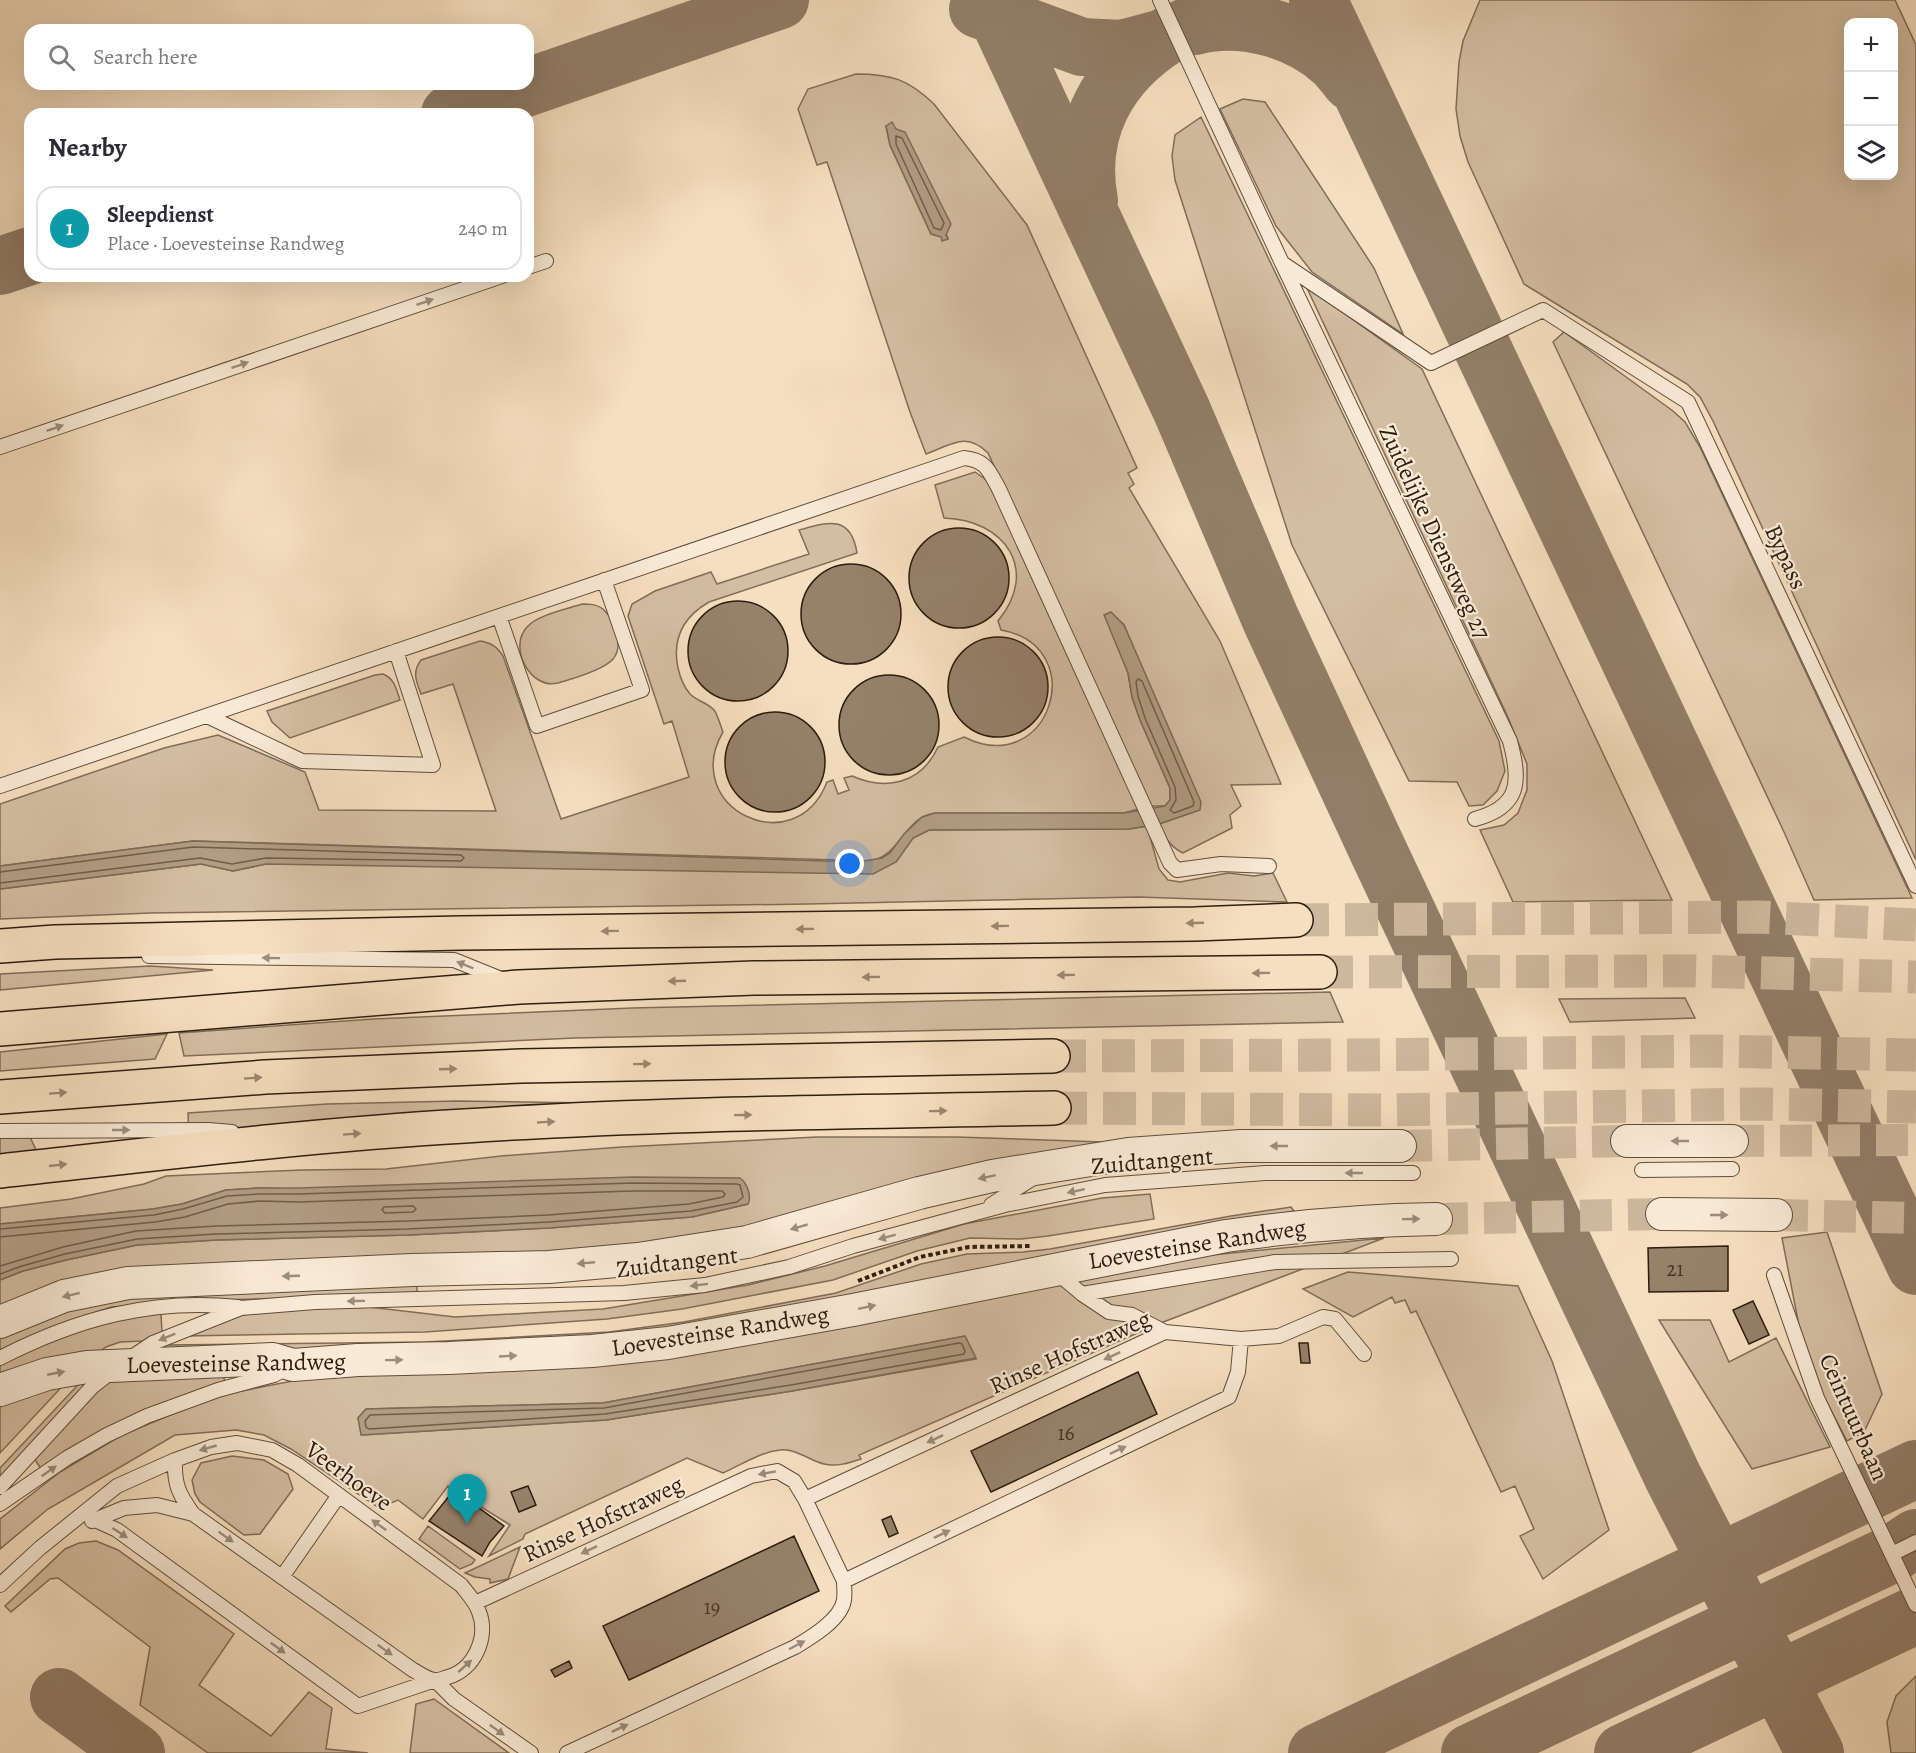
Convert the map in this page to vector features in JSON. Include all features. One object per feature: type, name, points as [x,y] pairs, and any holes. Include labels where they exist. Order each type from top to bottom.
[{"type":"highway","points":[[0,946],[55,942],[461,933],[1195,924],[1296,920]]},
{"type":"highway","points":[[0,1029],[519,987],[754,978],[1320,972]]},
{"type":"highway","points":[[0,1097],[265,1077],[521,1066],[1053,1056]]},
{"type":"highway","points":[[0,1172],[294,1138],[466,1126],[661,1117],[1054,1108]]},
{"type":"street","points":[[1627,1141],[1732,1155]]},
{"type":"street","points":[[0,1322],[64,1296],[128,1283],[549,1267],[638,1259],[747,1242],[919,1193],[992,1176],[1128,1154],[1241,1146],[1407,1159]]},
{"type":"street","points":[[1662,1214],[1776,1215]]},
{"type":"street","name":"Loevesteinse Randweg","points":[[0,1390],[47,1374],[87,1367],[273,1359],[294,1365],[358,1360],[449,1359],[592,1351],[668,1343],[853,1310],[1226,1236],[1286,1227],[1436,1219]]},
{"type":"lane","name":"Zuidelijke Dienstweg 27","points":[[1160,0],[1282,263],[1510,741],[1516,763],[1514,788],[1507,804],[1498,811],[1481,817]]},
{"type":"lane","points":[[534,265],[546,261]]},
{"type":"lane","name":"Bypass","points":[[1282,263],[1431,363],[1543,310],[1689,402],[1916,886]]},
{"type":"lane","points":[[0,447],[484,282]]},
{"type":"lane","points":[[0,786],[964,458],[977,459],[989,470],[999,489],[1170,863],[1177,870],[1221,864],[1269,866]]},
{"type":"lane","points":[[499,616],[537,726],[548,723],[642,690],[604,580]]},
{"type":"lane","points":[[207,716],[302,761],[433,765],[396,651]]},
{"type":"lane","points":[[55,942],[149,956],[454,960],[519,987]]},
{"type":"lane","points":[[0,1131],[208,1130],[294,1138]]},
{"type":"lane","points":[[1642,1170],[1732,1155]]},
{"type":"lane","name":"Zuidtangent","points":[[0,1487],[92,1387],[118,1365],[153,1343],[241,1308],[315,1302],[624,1293],[705,1285],[789,1267],[853,1246],[979,1212],[1105,1185],[1407,1159]]},
{"type":"lane","points":[[979,1212],[1053,1166]]},
{"type":"lane","points":[[1082,1294],[1275,1262],[1451,1259]]},
{"type":"lane","points":[[1052,1269],[1082,1294],[1109,1312],[1132,1315],[1165,1332]]},
{"type":"lane","name":"Ceintuurbaan","points":[[1774,1275],[1817,1398],[1916,1605]]},
{"type":"lane","points":[[0,1358],[74,1325],[112,1314],[160,1308],[219,1305],[241,1308]]},
{"type":"lane","name":"Rinse Hofstraweg","points":[[475,1603],[751,1476],[777,1471],[794,1481],[805,1499],[1165,1332],[1241,1339],[1279,1336],[1323,1317],[1335,1319],[1364,1354]]},
{"type":"lane","points":[[844,1581],[1229,1397],[1238,1372],[1241,1339]]},
{"type":"lane","points":[[0,1504],[67,1458],[147,1416],[218,1390],[274,1375],[294,1365]]},
{"type":"lane","name":"Veerhoeve","points":[[66,1528],[117,1486],[175,1460],[211,1447],[237,1443],[272,1450],[298,1465],[461,1585],[475,1603],[481,1615],[481,1635],[476,1654],[466,1668],[451,1677],[435,1680]]},
{"type":"lane","points":[[175,1460],[175,1477],[180,1496],[193,1514],[413,1670],[435,1680],[454,1699],[531,1753]]},
{"type":"lane","points":[[282,1577],[339,1496]]},
{"type":"lane","points":[[567,1753],[795,1647],[814,1636],[831,1621],[844,1603],[844,1581],[805,1499]]},
{"type":"lane","points":[[0,1585],[40,1548],[66,1528],[95,1520],[124,1508],[157,1505],[193,1514]]},
{"type":"lane","points":[[95,1520],[117,1530],[358,1706],[435,1680]]},
{"type":"lane","points":[[1892,1554],[1916,1542]]},
{"type":"shaded area","points":[[1480,0],[1895,0],[1916,45],[1916,860],[1700,397],[1687,384],[1524,284],[1468,162],[1460,136],[1456,109],[1459,62],[1463,41]]},
{"type":"shaded area","points":[[856,74],[889,77],[916,89],[934,104],[1027,225],[1137,468],[1128,473],[1134,484],[1129,488],[1220,641],[1281,784],[1231,785],[1241,806],[1230,815],[1232,828],[1183,853],[1168,841],[1159,824],[1199,810],[1124,625],[1111,613],[1105,615],[1128,673],[1132,697],[1140,720],[1170,788],[1170,800],[1165,806],[1151,806],[988,453],[980,446],[965,441],[926,454],[827,162],[817,165],[798,109],[808,89]],"holes":[[[886,126],[896,129],[948,238],[931,234],[890,145]]]},
{"type":"shaded area","points":[[1243,99],[1265,102],[1374,268],[1403,334],[1312,272],[1276,226],[1220,109]]},
{"type":"shaded area","points":[[1201,117],[1499,741],[1505,771],[1497,791],[1483,805],[1469,806],[1457,782],[1409,781],[1292,545],[1175,180],[1172,156],[1175,135]]},
{"type":"shaded area","points":[[1306,286],[1422,369],[1672,900],[1513,902],[1480,830],[1504,825],[1518,813],[1527,790],[1527,764],[1507,715]]},
{"type":"shaded area","points":[[1564,332],[1685,422],[1700,447],[1912,898],[1814,900],[1553,342]]},
{"type":"shaded area","points":[[975,472],[988,481],[1138,809],[1124,813],[935,813],[926,815],[914,823],[893,848],[872,861],[193,841],[0,866],[0,804],[164,748],[218,735],[305,772],[319,810],[496,811],[453,684],[421,694],[416,677],[416,669],[421,660],[480,641],[494,646],[503,656],[561,819],[689,777],[672,721],[664,724],[628,616],[632,604],[655,591],[711,572],[717,584],[809,554],[799,530],[828,523],[843,526],[849,532],[854,540],[857,553],[709,602],[692,615],[678,638],[678,668],[682,682],[690,694],[714,710],[723,732],[714,759],[716,783],[728,803],[746,816],[768,822],[791,819],[812,807],[827,782],[833,780],[838,794],[849,790],[844,778],[852,776],[877,783],[901,781],[922,769],[938,747],[964,737],[994,745],[1019,741],[1037,726],[1049,706],[1052,682],[1046,660],[1029,641],[1001,630],[998,621],[1010,602],[1016,584],[1015,567],[1010,551],[999,538],[984,528],[966,521],[944,518],[935,485]]},
{"type":"shaded area","points":[[582,604],[598,606],[607,614],[617,633],[616,654],[603,667],[579,677],[558,683],[539,680],[531,674],[521,655],[522,635],[527,627],[538,619]]},
{"type":"shaded area","points":[[383,674],[393,682],[400,700],[290,738],[272,722],[267,711],[375,675]]},
{"type":"shaded area","points":[[1147,826],[1159,869],[1168,880],[1180,882],[1228,873],[1254,876],[1273,873],[1287,902],[1138,897],[150,913],[0,919],[0,889],[201,864],[233,871],[266,864],[896,862],[913,838],[929,830],[1129,829]]},
{"type":"shaded area","points":[[150,966],[213,970],[0,990],[0,974]]},
{"type":"shaded area","points":[[1330,992],[1343,1022],[575,1038],[184,1056],[179,1033],[373,1019],[632,1008]]},
{"type":"shaded area","points":[[1685,998],[1695,1018],[1570,1022],[1559,999]]},
{"type":"shaded area","points":[[167,1034],[155,1059],[0,1071],[0,1052]]},
{"type":"shaded area","points":[[457,1101],[590,1103],[189,1136],[188,1113],[327,1104]]},
{"type":"shaded area","points":[[30,1137],[37,1152],[0,1157],[0,1138]]},
{"type":"shaded area","points":[[817,1137],[957,1137],[1103,1142],[945,1173],[762,1226],[697,1239],[0,1310],[0,1280],[23,1271],[66,1260],[137,1245],[549,1228],[692,1217],[748,1204],[260,1188],[226,1190],[182,1204],[153,1209],[0,1224],[0,1208],[71,1199],[144,1184],[166,1176],[386,1169],[501,1156],[622,1147]]},
{"type":"shaded area","points":[[1150,1194],[1154,1219],[1021,1239],[970,1238],[917,1251],[833,1280],[682,1309],[607,1319],[425,1332],[186,1336],[186,1334],[242,1315],[307,1308],[369,1307],[455,1317],[603,1309],[748,1285],[825,1266],[964,1224],[1102,1198]]},
{"type":"shaded area","points":[[1291,1207],[1294,1211],[839,1302],[611,1340],[144,1355],[164,1345],[426,1342],[609,1332],[684,1322],[836,1293],[921,1264],[967,1254],[1050,1249]]},
{"type":"shaded area","points":[[1827,1232],[1882,1394],[1864,1432],[1847,1441],[1806,1362],[1782,1238]]},
{"type":"shaded area","points":[[1384,1238],[1158,1324],[859,1455],[861,1459],[829,1465],[792,1451],[780,1450],[758,1456],[723,1473],[687,1458],[525,1534],[523,1539],[489,1556],[510,1525],[448,1486],[423,1519],[398,1500],[379,1508],[291,1449],[264,1435],[236,1430],[175,1435],[48,1509],[0,1549],[0,1519],[60,1472],[122,1435],[216,1396],[318,1376],[1202,1256]],"holes":[[[965,1336],[976,1359],[606,1420],[362,1435],[358,1418],[366,1409],[603,1403]]]},
{"type":"shaded area","points":[[1348,1272],[1518,1286],[1552,1361],[1609,1530],[1543,1579],[1520,1536],[1534,1529],[1515,1486],[1501,1492],[1416,1311],[1411,1313],[1405,1300],[1395,1303],[1392,1297],[1353,1317],[1303,1289]]},
{"type":"shaded area","points":[[417,1283],[417,1294],[220,1300],[111,1307],[0,1352],[0,1335],[39,1318],[111,1299]]},
{"type":"shaded area","points":[[161,1314],[162,1332],[143,1341],[120,1342],[106,1347],[94,1356],[0,1386],[0,1364],[11,1358],[112,1318]]},
{"type":"shaded area","points":[[1659,1320],[1710,1320],[1729,1362],[1776,1338],[1830,1447],[1752,1469]]},
{"type":"shaded area","points":[[221,1366],[225,1382],[41,1469],[34,1458],[95,1391],[122,1370]]},
{"type":"shaded area","points":[[89,1373],[98,1376],[0,1479],[0,1468]]},
{"type":"shaded area","points":[[70,1378],[0,1453],[0,1396]]},
{"type":"shaded area","points":[[232,1456],[264,1460],[288,1474],[293,1489],[260,1534],[244,1535],[200,1502],[195,1494],[192,1480],[201,1463]]},
{"type":"shaded area","points":[[428,1526],[475,1560],[472,1564],[460,1569],[419,1539]]},
{"type":"shaded area","points":[[96,1541],[118,1550],[234,1634],[199,1685],[271,1736],[309,1692],[332,1708],[326,1749],[368,1753],[208,1753],[140,1705],[150,1647],[58,1578],[50,1579],[11,1612],[5,1606],[65,1549],[79,1543]]},
{"type":"shaded area","points":[[520,1547],[508,1579],[490,1583],[490,1579],[465,1573]]},
{"type":"shaded area","points":[[1916,1676],[1916,1753],[1891,1753],[1887,1722],[1896,1696]]},
{"type":"shaded area","points":[[434,1699],[509,1753],[410,1753],[416,1704]]},
{"type":"water","points":[[892,122],[896,129],[905,132],[951,224],[946,235],[948,239],[942,241],[941,237],[931,234],[890,145],[886,126]]},
{"type":"water","points":[[1111,612],[1124,625],[1201,802],[1200,810],[1159,824],[1129,829],[929,830],[913,838],[896,862],[873,874],[266,864],[233,871],[201,864],[0,889],[0,866],[193,841],[858,862],[882,858],[890,853],[904,834],[922,817],[935,813],[1124,813],[1165,806],[1170,800],[1170,788],[1140,720],[1132,697],[1128,673],[1104,615]]},
{"type":"water","points":[[633,1177],[740,1178],[748,1190],[749,1201],[748,1204],[692,1217],[549,1228],[137,1245],[66,1260],[23,1271],[0,1280],[0,1224],[153,1209],[182,1204],[226,1190]]},
{"type":"water","points":[[965,1336],[976,1358],[792,1391],[606,1420],[361,1435],[358,1418],[366,1409],[603,1403]]},
{"type":"building","points":[[959,528],[987,536],[1001,550],[1009,578],[1001,606],[987,620],[959,628],[931,620],[917,606],[909,578],[917,550],[931,536]]},
{"type":"building","points":[[851,564],[870,568],[887,578],[897,595],[901,614],[897,633],[887,650],[870,660],[851,664],[832,660],[815,650],[805,633],[801,614],[805,595],[815,578],[832,568]]},
{"type":"building","points":[[738,601],[757,605],[774,615],[784,632],[788,651],[784,670],[774,687],[757,697],[738,701],[719,697],[702,687],[692,670],[688,651],[692,632],[702,615],[719,605]]},
{"type":"building","points":[[998,637],[1017,641],[1034,651],[1044,668],[1048,687],[1044,706],[1034,723],[1017,733],[998,737],[979,733],[962,723],[952,706],[948,687],[952,668],[962,651],[979,641]]},
{"type":"building","points":[[889,675],[908,679],[925,689],[935,706],[939,725],[935,744],[925,761],[908,771],[889,775],[870,771],[853,761],[843,744],[839,725],[843,706],[853,689],[870,679]]},
{"type":"building","points":[[775,712],[803,720],[817,734],[825,762],[817,790],[803,804],[775,812],[747,804],[733,790],[725,762],[733,734],[747,720]]},
{"type":"building","points":[[1728,1246],[1728,1291],[1649,1292],[1648,1248]]},
{"type":"building","points":[[1753,1301],[1769,1335],[1749,1344],[1733,1310]]},
{"type":"building","points":[[1299,1343],[1308,1343],[1310,1363],[1301,1363]]},
{"type":"building","points":[[1138,1372],[1157,1414],[991,1492],[971,1451]]},
{"type":"building","points":[[528,1486],[536,1505],[519,1512],[511,1492]]},
{"type":"building","points":[[454,1490],[504,1526],[490,1542],[482,1556],[429,1521]]},
{"type":"building","points":[[891,1516],[898,1533],[889,1537],[882,1520]]},
{"type":"building","points":[[794,1536],[819,1591],[629,1680],[603,1626]]},
{"type":"building","points":[[569,1661],[572,1668],[555,1677],[551,1670]]},
{"type":"taxiway","points":[[534,85],[780,0]]},
{"type":"taxiway","points":[[990,0],[1182,411],[1271,620],[1380,855],[1673,1477],[1815,1753]]},
{"type":"taxiway","points":[[978,9],[1082,47],[1122,49],[1163,38],[1244,0]]},
{"type":"taxiway","points":[[1318,0],[1916,1266]]},
{"type":"taxiway","points":[[1195,26],[1213,23],[1249,23],[1286,33],[1319,50],[1336,63],[1351,82]]},
{"type":"taxiway","points":[[1089,201],[1086,175],[1087,150],[1092,127],[1101,106],[1113,86],[1129,67],[1168,35]]},
{"type":"taxiway","points":[[467,108],[519,90]]},
{"type":"taxiway","points":[[0,266],[24,258]]},
{"type":"taxiway","points":[[1317,1753],[1916,1469]]},
{"type":"taxiway","points":[[1470,1753],[1892,1554],[1916,1538]]},
{"type":"taxiway","points":[[1623,1753],[1916,1615]]},
{"type":"taxiway","points":[[59,1697],[136,1753]]},
{"type":"tunnel","points":[[1296,920],[1759,917],[1916,925]]},
{"type":"tunnel","points":[[1320,972],[1692,971],[1916,977]]},
{"type":"tunnel","points":[[1053,1056],[1708,1051],[1916,1055]]},
{"type":"tunnel","points":[[1054,1108],[1384,1110],[1763,1104],[1916,1107]]},
{"type":"tunnel","points":[[1732,1141],[1916,1140]]},
{"type":"tunnel","points":[[1400,1146],[1627,1141]]},
{"type":"tunnel","points":[[1436,1219],[1662,1214]]},
{"type":"tunnel","points":[[1776,1215],[1916,1218]]},
{"type":"place","name":"Sleepdienst","points":[[467,1524]]}]
